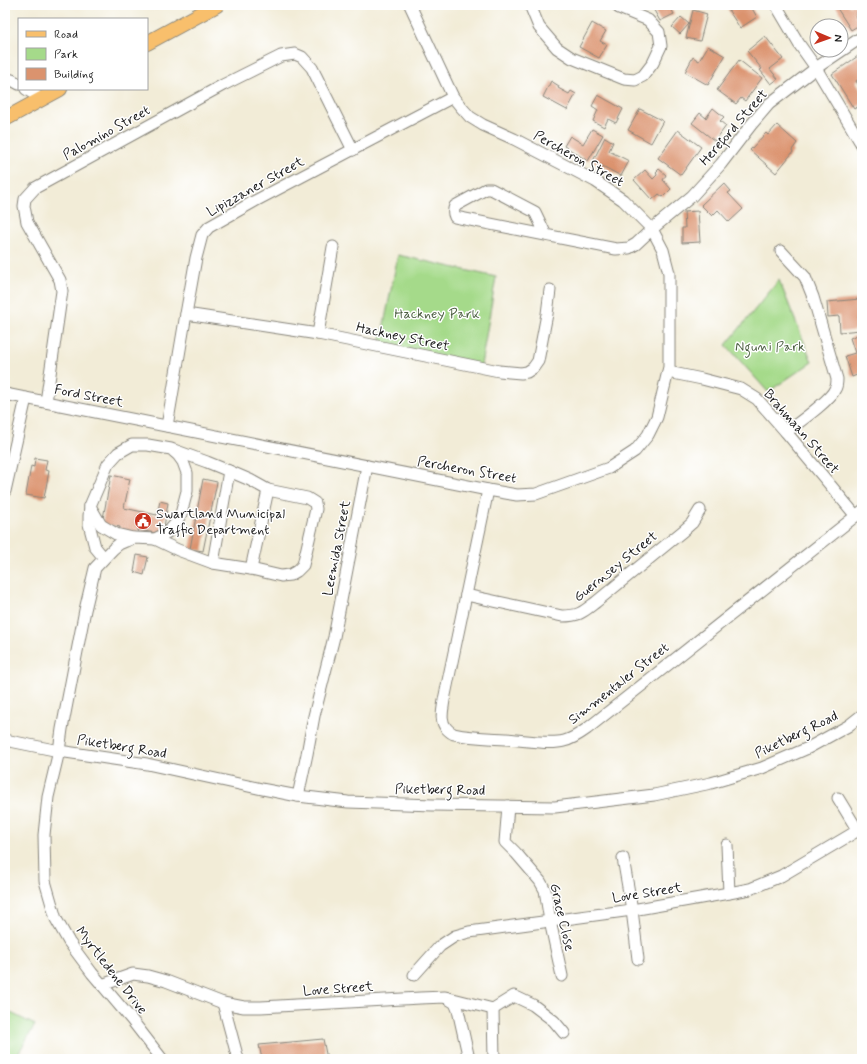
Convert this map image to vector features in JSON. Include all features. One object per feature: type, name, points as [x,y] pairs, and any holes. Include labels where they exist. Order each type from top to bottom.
[{"type":"main road","points":[[148,42],[208,7]]},
{"type":"main road","points":[[5,119],[58,90]]},
{"type":"street","name":"Percheron Street","points":[[167,426],[517,495],[536,494],[609,468],[635,451],[648,435],[657,418],[669,367],[670,320],[669,273],[663,250],[652,229],[623,200],[595,181],[470,117],[453,97],[410,5]]},
{"type":"street","points":[[530,5],[540,27],[557,48],[572,58],[624,79],[635,80],[643,76],[653,63],[661,46],[659,32],[648,20],[619,8]]},
{"type":"street","points":[[776,5],[862,145]]},
{"type":"street","name":"Hereford Street","points":[[546,235],[535,212],[491,188],[486,189],[455,206],[454,208],[453,215],[455,217],[616,249],[629,248],[636,244],[692,196],[721,164],[769,104],[816,68],[862,37]]},
{"type":"street","name":"Palomino Street","points":[[46,402],[62,291],[60,280],[27,222],[24,206],[25,199],[35,188],[224,85],[281,56],[295,54],[302,57],[312,68],[354,150]]},
{"type":"street","points":[[5,78],[18,83]]},
{"type":"street","points":[[28,90],[42,99]]},
{"type":"street","name":"Lipizzaner Street","points":[[167,426],[196,258],[202,235],[209,228],[255,201],[453,97]]},
{"type":"street","points":[[318,334],[334,247]]},
{"type":"street","points":[[781,251],[805,277],[814,297],[837,379],[836,389],[830,397],[786,432]]},
{"type":"street","name":"Hackney Street","points":[[186,314],[318,334],[499,371],[521,373],[527,372],[533,368],[538,361],[550,290]]},
{"type":"street","name":"Brahmaan Street","points":[[668,372],[702,378],[741,388],[757,398],[859,514]]},
{"type":"street","name":"Ford Street","points":[[5,394],[167,426]]},
{"type":"street","points":[[5,491],[26,398]]},
{"type":"street","points":[[90,506],[101,525],[116,534],[134,538],[155,539],[178,550],[213,563],[251,569],[281,576],[290,576],[298,571],[303,565],[316,509],[315,503],[307,498],[268,490],[229,471],[171,449],[148,445],[132,445],[121,450],[112,458],[105,468],[90,506],[89,524],[95,547],[104,558]]},
{"type":"street","points":[[155,539],[168,532],[175,524],[181,514],[187,491],[186,473],[183,462],[171,449]]},
{"type":"street","name":"Leemida Street","points":[[298,796],[314,716],[334,637],[367,466]]},
{"type":"street","points":[[213,563],[229,471]]},
{"type":"street","points":[[251,569],[268,490]]},
{"type":"street","name":"Simmentaler Street","points":[[488,490],[442,713],[444,725],[453,734],[548,742],[564,741],[576,736],[588,728],[859,514]]},
{"type":"street","name":"Guernsey Street","points":[[466,596],[562,616],[573,616],[582,613],[692,523],[700,510]]},
{"type":"street","name":"Myrtledene Drive","points":[[134,538],[119,544],[96,568],[85,610],[59,751],[48,797],[44,835],[45,881],[56,919],[69,942],[92,973],[131,1018],[162,1059]]},
{"type":"street","name":"Piketberg Road","points":[[5,740],[59,751],[147,764],[298,796],[348,802],[555,807],[654,795],[711,782],[762,768],[808,748],[848,726],[862,715]]},
{"type":"street","points":[[838,798],[860,830]]},
{"type":"street","name":"Grace Close","points":[[508,806],[505,842],[516,852],[540,881],[545,890],[562,976]]},
{"type":"street","name":"Love Street","points":[[414,975],[440,946],[456,936],[468,932],[632,910],[750,889],[781,876],[860,830]]},
{"type":"street","points":[[727,845],[729,893]]},
{"type":"street","points":[[624,858],[638,959]]},
{"type":"street","name":"Love Street","points":[[102,984],[133,974],[148,976],[223,1003],[244,1007],[262,1008],[445,997],[493,1009]]},
{"type":"street","points":[[494,1059],[493,1009],[514,996],[533,1005],[554,1022],[564,1033]]},
{"type":"street","points":[[445,997],[455,1003],[458,1010],[469,1059]]},
{"type":"street","points":[[223,1003],[238,1059]]},
{"type":"green space","name":"Hackney Park","points":[[398,255],[496,277],[480,371],[379,349]]},
{"type":"green space","name":"Nguni Park","points":[[779,280],[812,362],[768,392],[726,345]]},
{"type":"green space","points":[[5,1010],[35,1025],[15,1059],[5,1059]]},
{"type":"building","points":[[651,5],[669,5],[674,14],[660,21]]},
{"type":"building","points":[[725,5],[750,5],[757,17],[740,28]]},
{"type":"building","points":[[835,5],[849,5],[850,7],[852,5],[862,5],[862,9],[855,14],[861,24],[851,30],[849,27],[849,18],[843,18]]},
{"type":"building","points":[[693,10],[707,14],[700,41],[686,38]]},
{"type":"building","points":[[681,17],[689,24],[680,34],[672,27]]},
{"type":"building","points":[[592,23],[606,31],[600,41],[607,45],[599,58],[579,47]]},
{"type":"building","points":[[765,36],[783,59],[770,69],[778,79],[771,84],[760,70],[762,69],[747,51]]},
{"type":"building","points":[[708,46],[725,56],[708,85],[685,72],[693,57],[699,61]]},
{"type":"building","points":[[861,54],[862,78],[856,81],[862,91],[862,104],[854,109],[832,74]]},
{"type":"building","points":[[739,60],[762,78],[745,101],[741,98],[736,104],[717,90]]},
{"type":"building","points":[[551,81],[559,86],[558,88],[569,94],[571,91],[576,94],[567,110],[543,97]]},
{"type":"building","points":[[598,95],[623,109],[616,123],[608,119],[604,127],[593,121],[598,110],[592,106]]},
{"type":"building","points":[[713,108],[724,117],[720,121],[726,126],[715,141],[692,123],[700,113],[706,118]]},
{"type":"building","points":[[640,109],[663,121],[651,143],[628,130]]},
{"type":"building","points":[[777,125],[797,143],[792,150],[793,152],[776,173],[750,150],[766,133],[768,135]]},
{"type":"building","points":[[592,129],[603,135],[588,161],[564,146],[570,136],[583,144]]},
{"type":"building","points":[[678,130],[701,147],[681,175],[658,158]]},
{"type":"building","points":[[605,137],[613,142],[609,151],[629,161],[621,176],[593,161]]},
{"type":"building","points":[[659,169],[666,175],[663,180],[671,189],[663,197],[659,194],[652,200],[634,180],[645,170],[653,179],[657,175],[656,172]]},
{"type":"building","points":[[724,183],[731,191],[728,193],[743,209],[729,222],[718,210],[712,216],[701,205]]},
{"type":"building","points":[[698,211],[700,242],[682,243],[682,228],[685,228],[684,212]]},
{"type":"building","points":[[860,299],[861,316],[858,316],[860,330],[840,332],[839,316],[828,317],[827,302]]},
{"type":"building","points":[[862,333],[862,373],[852,377],[845,356],[855,353],[850,338]]},
{"type":"building","points":[[35,458],[47,460],[45,470],[49,471],[44,498],[26,495],[31,466],[34,467]]},
{"type":"building","points":[[111,475],[130,479],[124,508],[157,515],[160,501],[168,503],[163,533],[138,530],[137,537],[119,534],[120,527],[102,524]]},
{"type":"building","points":[[203,479],[217,482],[203,551],[190,549]]},
{"type":"building","points":[[137,555],[148,557],[144,575],[134,572]]},
{"type":"building","points":[[323,1039],[327,1059],[262,1059],[259,1045]]},
{"type":"place","name":"Swartland Municipal Traffic Department","points":[[143,521]]}]
